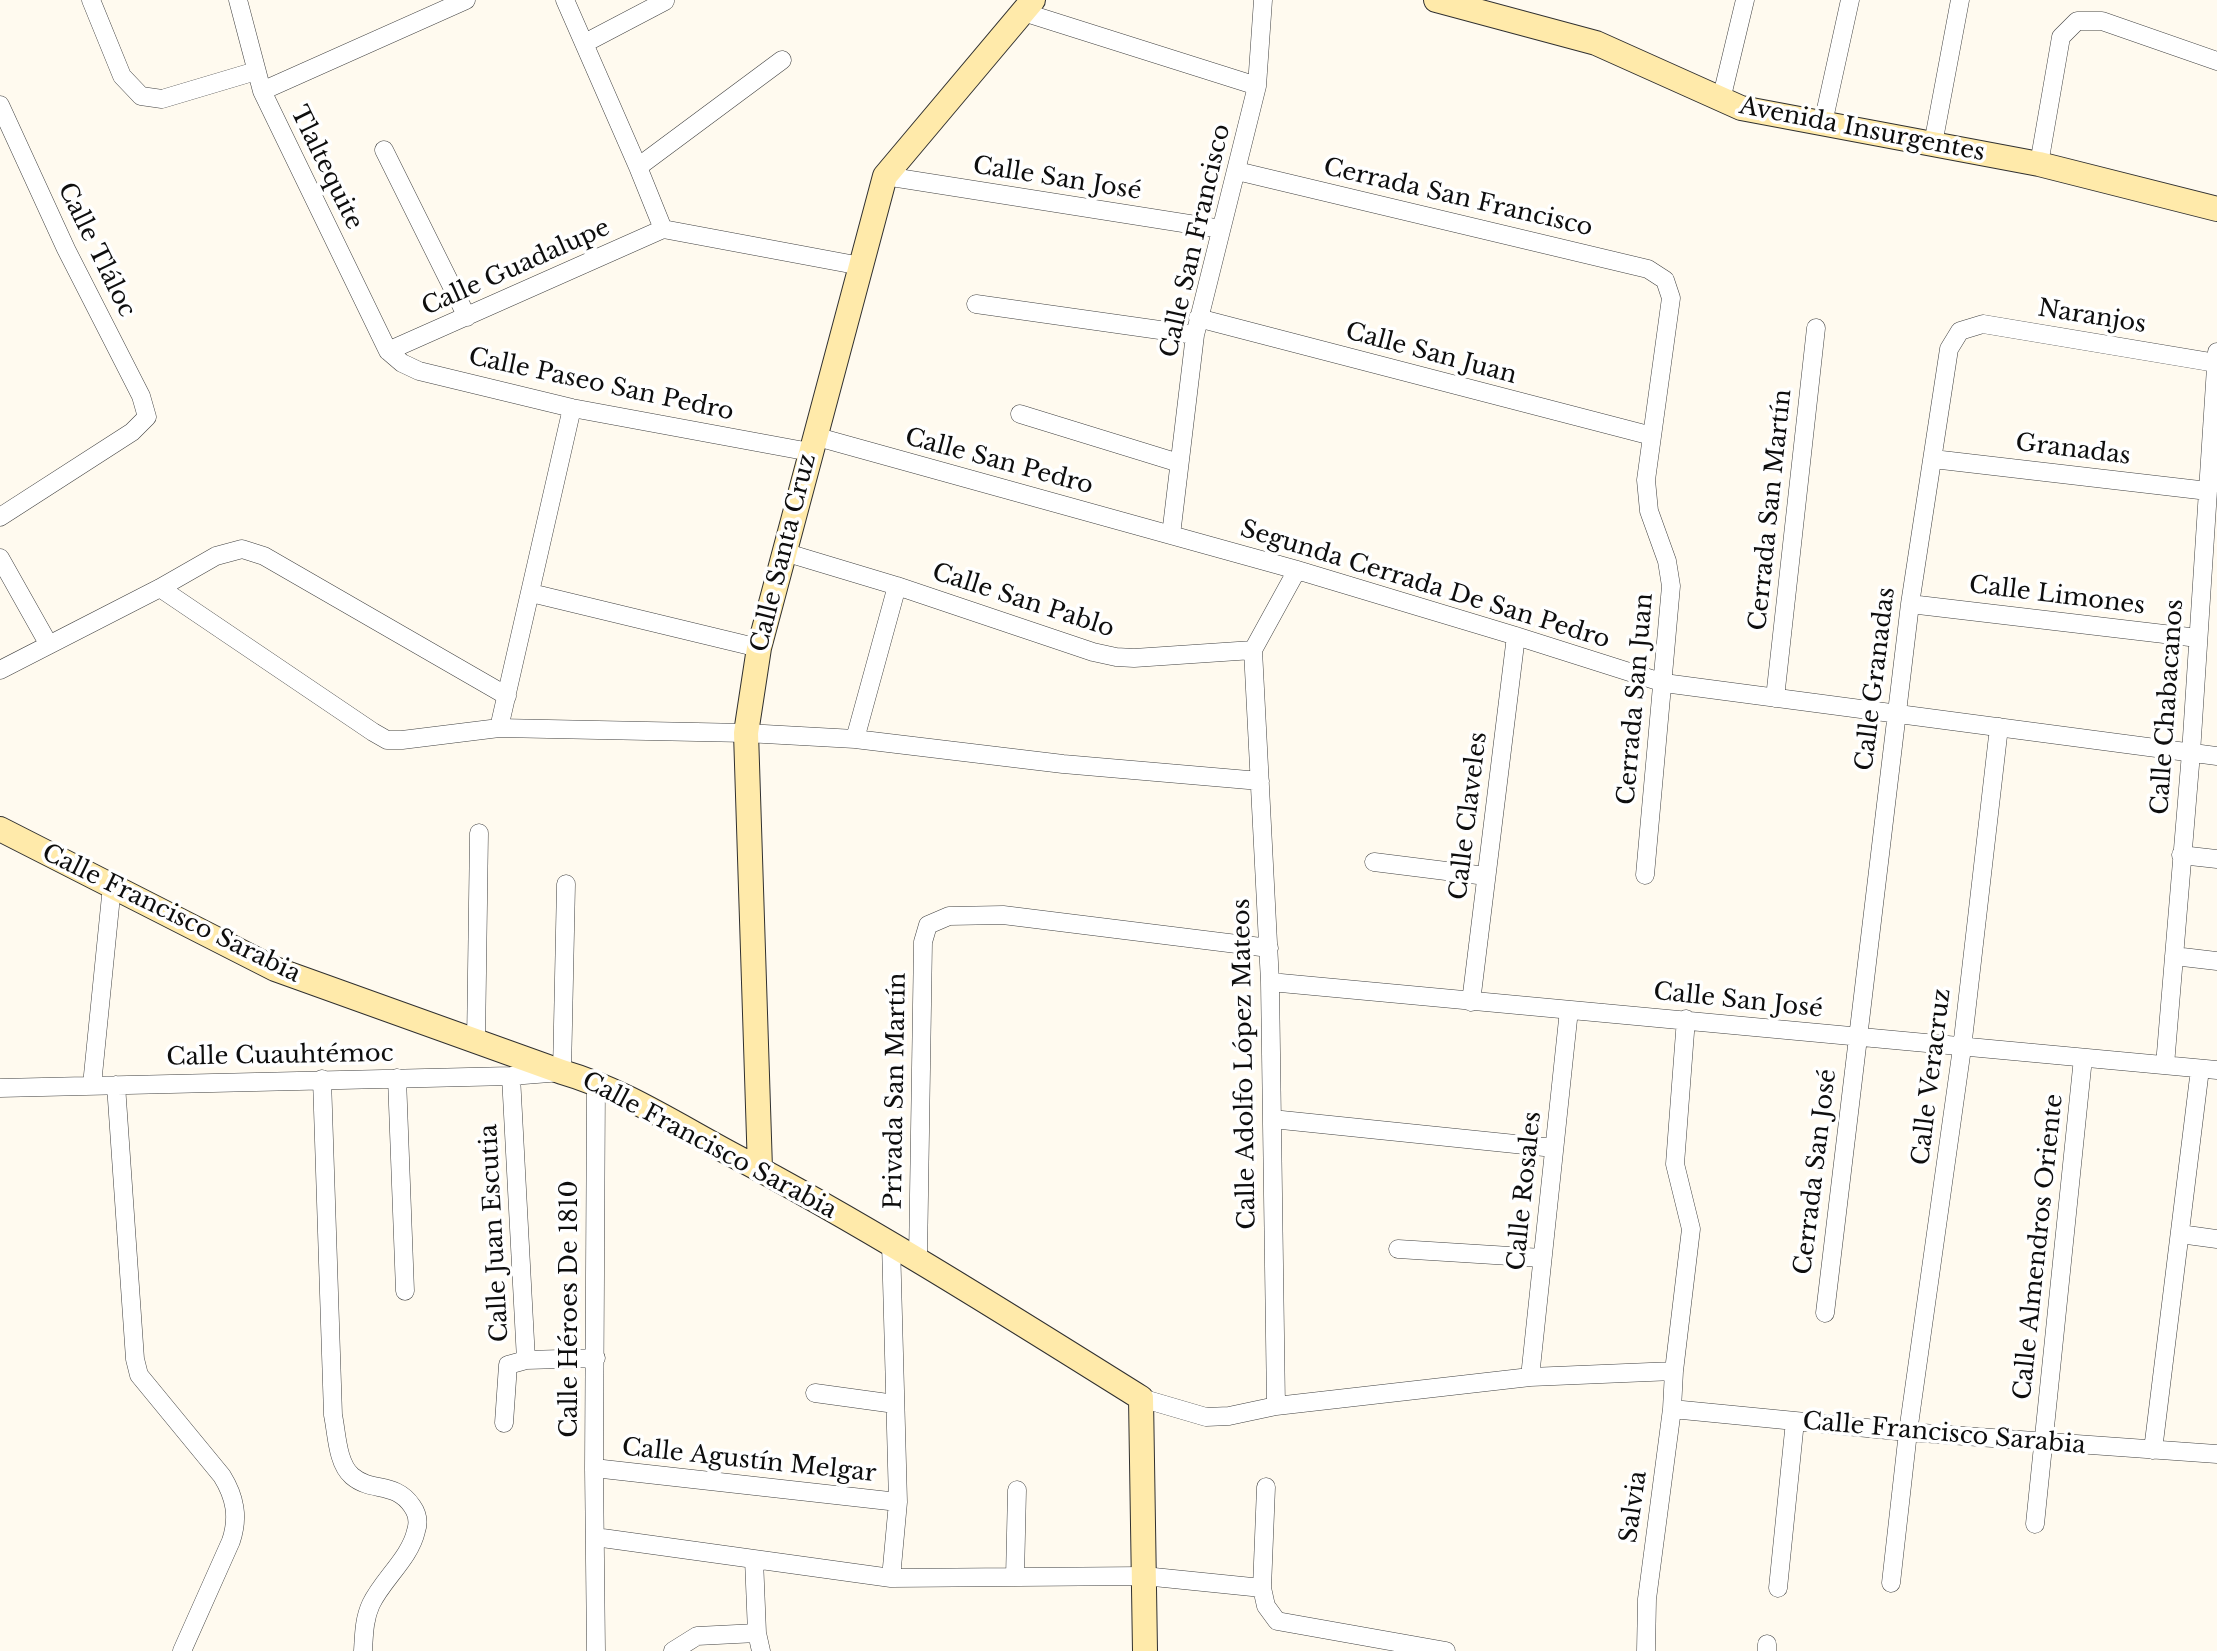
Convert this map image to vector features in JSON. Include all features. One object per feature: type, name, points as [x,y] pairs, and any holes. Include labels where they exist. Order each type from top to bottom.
[{"type":"street","points":[[91,0],[122,76],[141,96],[162,99],[256,71]]},
{"type":"street","name":"Tlaltequite","points":[[239,0],[262,91],[388,351]]},
{"type":"street","points":[[262,91],[466,0]]},
{"type":"street","points":[[565,0],[663,229],[861,266]]},
{"type":"street","name":"Calle San Francisco","points":[[1171,535],[1196,327],[1257,86],[1263,0]]},
{"type":"street","name":"Avenida Insurgentes","points":[[1436,0],[1596,43],[1741,108],[2039,164],[2217,209]]},
{"type":"street","points":[[1721,100],[1745,0]]},
{"type":"street","points":[[1823,123],[1850,0]]},
{"type":"street","points":[[1933,144],[1960,0]]},
{"type":"street","points":[[585,43],[665,1]]},
{"type":"street","points":[[1028,6],[1257,86]]},
{"type":"street","name":"Calle Santa Cruz","points":[[760,1169],[746,733],[758,648],[885,176],[1028,6]]},
{"type":"street","points":[[2039,164],[2062,37],[2077,21],[2102,21],[2217,61]]},
{"type":"street","points":[[638,167],[782,60]]},
{"type":"street","name":"Calle Tláloc","points":[[0,105],[66,249],[141,396],[146,417],[132,432],[0,517]]},
{"type":"street","points":[[384,150],[467,317]]},
{"type":"street","name":"Cerrada San Francisco","points":[[1237,171],[1648,269],[1665,281]]},
{"type":"street","name":"Calle San José","points":[[885,176],[1221,229]]},
{"type":"street","name":"Calle Guadalupe","points":[[388,351],[663,229]]},
{"type":"street","name":"Cerrada San Juan","points":[[1645,875],[1671,586],[1667,561],[1649,511],[1646,480],[1671,298],[1665,281]]},
{"type":"street","name":"Calle San Juan","points":[[976,304],[1196,327],[1651,436]]},
{"type":"street","name":"Naranjos","points":[[1960,331],[1983,324],[2217,357]]},
{"type":"street","name":"Cerrada San Martín","points":[[1775,698],[1816,328]]},
{"type":"street","name":"Calle Granadas","points":[[1856,1037],[1910,604],[1949,349],[1960,331]]},
{"type":"street","name":"Calle Paseo San Pedro","points":[[388,351],[401,363],[419,371],[572,408],[812,444]]},
{"type":"street","name":"Calle Chabacanos","points":[[2165,1065],[2191,753],[2208,491],[2214,448],[2217,357]]},
{"type":"street","points":[[499,728],[572,408]]},
{"type":"street","points":[[1020,414],[1179,463]]},
{"type":"street","name":"Calle San Pedro","points":[[812,444],[1171,535]]},
{"type":"street","name":"Granadas","points":[[1933,459],[2208,491]]},
{"type":"street","name":"Segunda Cerrada De San Pedro","points":[[1171,535],[1517,636],[1664,683]]},
{"type":"street","points":[[0,670],[160,588],[216,556],[243,549],[264,556],[507,696]]},
{"type":"street","name":"Calle San Pablo","points":[[784,552],[897,586],[1093,652],[1116,657],[1253,650]]},
{"type":"street","points":[[0,558],[48,645]]},
{"type":"street","points":[[1253,650],[1297,570]]},
{"type":"street","points":[[855,739],[897,586]]},
{"type":"street","points":[[160,588],[387,740],[499,728],[746,733],[855,739],[1063,764],[1260,781]]},
{"type":"street","points":[[531,593],[758,648]]},
{"type":"street","name":"Calle Limones","points":[[1910,604],[2198,638]]},
{"type":"street","name":"Calle Claveles","points":[[1471,1002],[1517,636]]},
{"type":"street","name":"Calle Adolfo López Mateos","points":[[1253,650],[1269,948],[1276,1406]]},
{"type":"street","points":[[1664,683],[2217,757]]},
{"type":"street","name":"Calle Veracruz","points":[[1891,1583],[1908,1432],[1962,1048],[1999,727]]},
{"type":"street","name":"Calle Francisco Sarabia","points":[[0,830],[275,969],[476,1042],[596,1082],[760,1169],[918,1258],[1141,1398],[1206,1417],[1229,1416],[1276,1406]]},
{"type":"street","points":[[476,1042],[479,833]]},
{"type":"street","points":[[2181,855],[2217,859]]},
{"type":"street","points":[[1374,862],[1486,876]]},
{"type":"street","points":[[562,1072],[566,884]]},
{"type":"street","points":[[92,1085],[112,886]]},
{"type":"street","name":"Privada San Martín","points":[[918,1258],[923,942],[928,925],[949,916],[1003,915],[1269,948]]},
{"type":"street","points":[[2174,956],[2217,961]]},
{"type":"street","name":"Calle San José","points":[[1270,982],[2209,1069]]},
{"type":"street","name":"Calle Rosales","points":[[1530,1377],[1569,1010]]},
{"type":"street","name":"Salvia","points":[[1646,1651],[1647,1599],[1672,1409],[1691,1229],[1675,1164],[1686,1019]]},
{"type":"street","name":"Cerrada San José","points":[[1825,1313],[1856,1037]]},
{"type":"street","name":"Calle Almendros Oriente","points":[[2035,1524],[2083,1058]]},
{"type":"street","points":[[2153,1450],[2180,1234],[2209,1069]]},
{"type":"street","name":"Calle Cuauhtémoc","points":[[4,1086],[511,1076],[562,1072]]},
{"type":"street","name":"Calle Juan Escutia","points":[[511,1076],[526,1360],[596,1358]]},
{"type":"street","points":[[397,1078],[405,1291]]},
{"type":"street","points":[[322,1079],[333,1415],[342,1461],[351,1475],[365,1483],[395,1490],[406,1497],[417,1512],[416,1531],[409,1547],[372,1602],[365,1620],[363,1651]]},
{"type":"street","name":"Calle Héroes De 1810","points":[[596,1082],[596,1651]]},
{"type":"street","points":[[116,1084],[135,1359],[139,1375],[222,1476],[232,1491],[235,1509],[236,1527],[231,1541],[182,1651]]},
{"type":"street","points":[[1272,1119],[1554,1148]]},
{"type":"street","points":[[2180,1234],[2217,1239]]},
{"type":"street","points":[[891,1243],[898,1502],[891,1578]]},
{"type":"street","points":[[1398,1249],[1542,1258]]},
{"type":"street","points":[[504,1423],[506,1370],[508,1365],[526,1360]]},
{"type":"street","points":[[1276,1406],[1530,1377],[1674,1371]]},
{"type":"street","points":[[815,1393],[895,1404]]},
{"type":"street","points":[[1141,1398],[1145,1651]]},
{"type":"street","name":"Calle Francisco Sarabia","points":[[1672,1409],[1908,1432],[2217,1454]]},
{"type":"street","points":[[1778,1588],[1795,1421]]},
{"type":"street","name":"Calle Agustín Melgar","points":[[594,1468],[898,1502]]},
{"type":"street","points":[[1266,1487],[1262,1588],[1266,1606],[1278,1621],[1446,1651]]},
{"type":"street","points":[[1015,1577],[1017,1490]]},
{"type":"street","points":[[595,1537],[891,1578],[1144,1576],[1262,1588]]},
{"type":"street","points":[[673,1651],[697,1636],[759,1642],[754,1559]]}]
